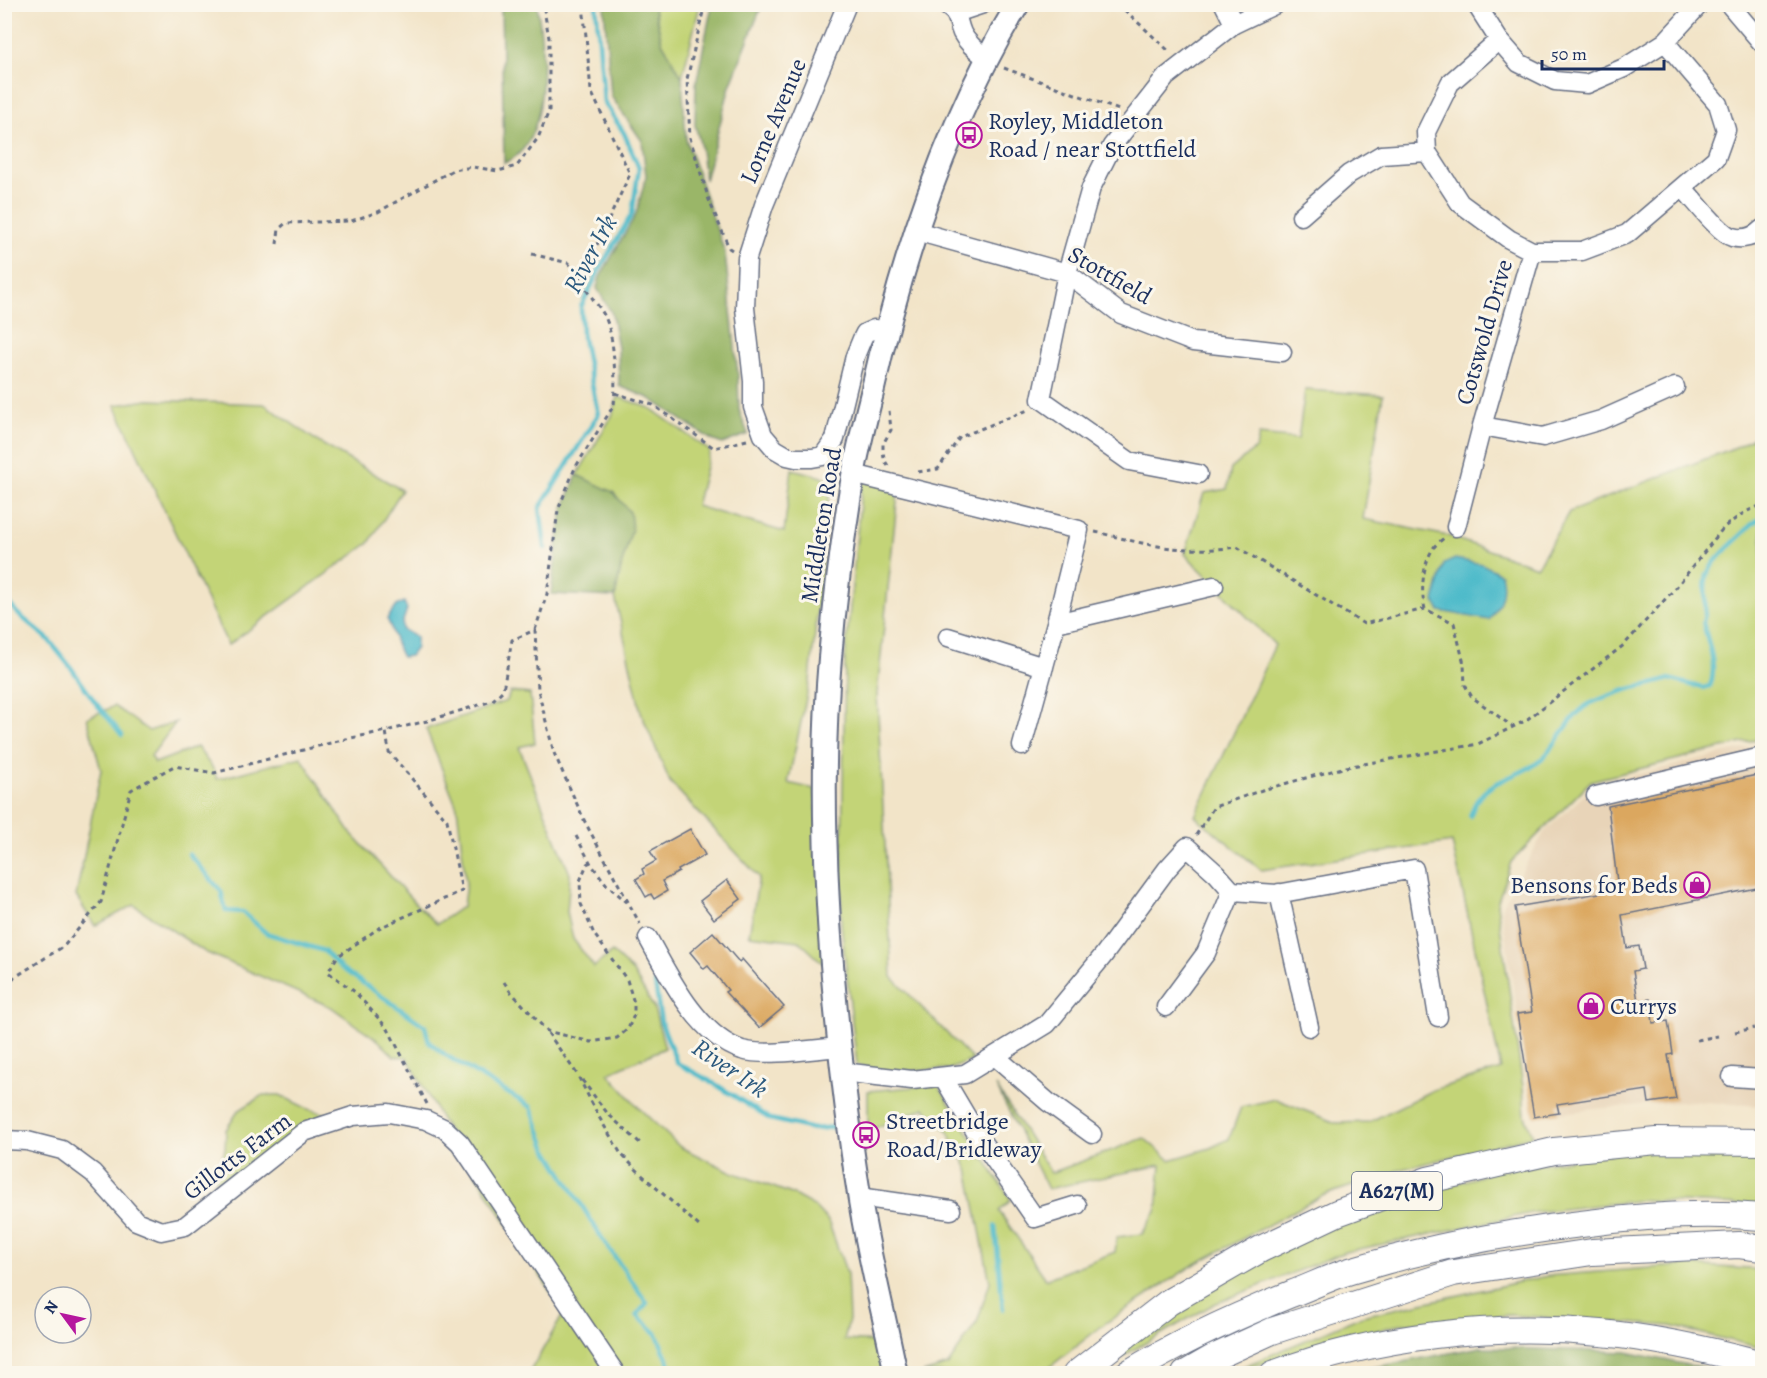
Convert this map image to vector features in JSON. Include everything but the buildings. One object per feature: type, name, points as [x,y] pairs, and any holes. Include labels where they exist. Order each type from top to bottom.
[{"type":"highway","name":"A627(M)","points":[[1076,1374],[1169,1302],[1261,1249],[1337,1213],[1428,1180],[1554,1151],[1657,1141],[1762,1142]]},
{"type":"highway","points":[[1127,1374],[1164,1351],[1243,1313],[1348,1272],[1426,1250],[1522,1231],[1635,1217],[1731,1214],[1762,1217]]},
{"type":"highway","points":[[1185,1374],[1213,1358],[1272,1331],[1453,1272],[1592,1252],[1739,1245],[1762,1248]]},
{"type":"highway","points":[[1273,1374],[1336,1353],[1431,1335],[1485,1331],[1602,1333],[1672,1343],[1762,1364]]},
{"type":"main road","name":"Middleton Road","points":[[896,1374],[859,1197],[843,1077],[827,898],[825,762],[834,615],[854,474],[885,331],[916,231],[960,117],[987,60],[1018,4]]},
{"type":"street","name":"Lorne Avenue","points":[[763,435],[753,407],[753,381],[745,308],[747,258],[764,205],[847,4]]},
{"type":"street","points":[[983,4],[950,8],[963,35],[987,60]]},
{"type":"street","points":[[1224,4],[1234,24]]},
{"type":"street","points":[[1198,474],[1129,461],[1041,399],[1067,273],[1091,188],[1112,146],[1166,77],[1234,24],[1276,4]]},
{"type":"street","points":[[1476,4],[1499,40],[1519,63],[1555,81],[1587,84],[1624,68],[1665,42],[1700,4]]},
{"type":"street","points":[[1729,4],[1762,43]]},
{"type":"street","points":[[1499,40],[1450,83],[1426,132],[1427,152],[1460,203],[1509,239],[1532,251],[1582,251],[1627,234],[1716,158],[1726,130],[1718,104],[1665,42]]},
{"type":"street","points":[[1301,216],[1349,174],[1382,155],[1427,152]]},
{"type":"street","points":[[1682,187],[1720,229],[1731,237],[1746,238],[1757,234],[1762,229]]},
{"type":"street","name":"Stottfield","points":[[916,231],[1067,273],[1121,314],[1193,342],[1282,352]]},
{"type":"street","name":"Cotswold Drive","points":[[1456,527],[1532,251]]},
{"type":"street","points":[[763,435],[775,449],[787,456],[812,458],[823,456],[835,439],[852,366],[862,339],[865,333],[874,329],[885,331]]},
{"type":"street","name":"Cotswold Drive","points":[[1482,426],[1543,437],[1601,420],[1675,387]]},
{"type":"street","points":[[854,474],[1078,531],[1056,623],[1022,746]]},
{"type":"street","points":[[1056,623],[1214,586]]},
{"type":"street","points":[[948,637],[1044,667]]},
{"type":"street","points":[[1596,796],[1762,757]]},
{"type":"street","points":[[843,1077],[912,1080],[965,1074],[1047,1024],[1103,956],[1167,869],[1187,847],[1232,891],[1279,893],[1414,869],[1438,1017]]},
{"type":"street","points":[[1166,1007],[1206,953],[1232,891]]},
{"type":"street","points":[[1279,893],[1309,1027]]},
{"type":"street","points":[[648,938],[686,1004],[712,1032],[733,1046],[761,1053],[840,1047]]},
{"type":"street","points":[[996,1057],[1048,1102],[1092,1134]]},
{"type":"street","points":[[943,1077],[978,1136],[1035,1218],[1077,1205]]},
{"type":"street","points":[[1732,1077],[1762,1079]]},
{"type":"street","name":"Gillotts Farm","points":[[4,1140],[27,1142],[62,1150],[93,1173],[136,1221],[161,1231],[185,1226],[304,1132],[353,1116],[390,1113],[426,1120],[445,1129],[460,1143],[616,1374]]},
{"type":"street","points":[[859,1197],[951,1210]]},
{"type":"path","points":[[277,244],[279,229],[286,223],[351,221],[378,212],[453,170],[473,167],[498,171],[517,166],[538,138],[549,111],[549,38],[543,4]]},
{"type":"path","points":[[581,279],[630,174],[591,91],[584,4]]},
{"type":"path","points":[[703,4],[687,79],[690,138],[709,200],[729,249],[747,258]]},
{"type":"path","points":[[1118,4],[1182,64]]},
{"type":"path","points":[[987,60],[1135,116]]},
{"type":"path","points":[[532,254],[568,263],[604,316],[612,340],[615,393],[614,405],[575,468],[558,510],[547,594],[535,630],[538,690],[554,753],[585,822],[648,938]]},
{"type":"path","points":[[615,393],[653,405],[714,448],[763,435]]},
{"type":"path","points":[[871,396],[887,400],[891,430],[883,444],[883,450],[884,459],[894,473]]},
{"type":"path","points":[[910,473],[938,469],[960,437],[1027,410],[1041,399]]},
{"type":"path","points":[[1187,847],[1214,807],[1262,790],[1346,767],[1478,744],[1525,721],[1624,645],[1678,585],[1724,527],[1745,512],[1762,505]]},
{"type":"path","points":[[1425,609],[1422,600],[1427,564],[1435,546],[1456,527]]},
{"type":"path","points":[[1078,531],[1097,532],[1145,544],[1193,549],[1237,547],[1364,624],[1425,609],[1454,623],[1464,664],[1465,685],[1472,697],[1513,727]]},
{"type":"path","points":[[4,984],[64,946],[101,902],[131,790],[174,766],[214,774],[346,739],[427,721],[492,701],[503,690],[512,640],[535,630]]},
{"type":"path","points":[[387,731],[389,752],[447,820],[462,891],[379,928],[337,957],[327,972],[355,992],[388,1029],[430,1108],[436,1124]]},
{"type":"path","points":[[576,836],[590,862],[607,885],[630,905]]},
{"type":"path","points":[[547,1031],[591,1042],[617,1038],[628,1029],[634,1015],[634,1003],[627,980],[594,934],[581,904],[580,881],[586,864],[590,862]]},
{"type":"path","points":[[504,982],[547,1031],[609,1114],[641,1143]]},
{"type":"path","points":[[1735,1032],[1755,1028]]},
{"type":"path","points":[[1697,1040],[1718,1036]]},
{"type":"path","points":[[578,1074],[599,1117],[621,1154],[699,1226]]},
{"type":"shaded area","points":[[1762,744],[1762,1106],[1692,1101],[1593,1109],[1533,1117],[1501,908],[1545,831],[1595,785]]},
{"type":"green space","points":[[501,5],[537,5],[543,68],[538,116],[531,136],[520,153],[504,163]]},
{"type":"green space","points":[[604,5],[653,5],[662,42],[682,77],[686,139],[725,253],[738,376],[739,410],[748,434],[722,444],[712,440],[649,398],[619,386],[618,348],[612,314],[597,288],[600,277],[636,214],[646,176],[642,141],[611,96]]},
{"type":"green space","points":[[653,5],[700,5],[682,77],[662,42]]},
{"type":"green space","points":[[712,5],[762,5],[730,86],[705,180],[695,125],[696,84]]},
{"type":"green space","points":[[1305,390],[1383,395],[1363,519],[1448,536],[1537,567],[1569,512],[1736,447],[1762,433],[1762,738],[1591,781],[1511,862],[1497,904],[1523,1087],[1525,1116],[1533,1136],[1403,1169],[1322,1196],[1190,1267],[1107,1322],[1042,1373],[923,1373],[948,1365],[977,1322],[990,1282],[968,1169],[948,1132],[925,1108],[868,1131],[868,1091],[938,1085],[1011,1200],[999,1211],[1046,1279],[1115,1252],[1117,1237],[1142,1234],[1157,1210],[1161,1165],[1048,1189],[996,1086],[1051,1173],[1144,1138],[1170,1160],[1210,1148],[1229,1139],[1241,1107],[1276,1099],[1336,1123],[1369,1122],[1433,1090],[1501,1069],[1452,842],[1261,870],[1195,816],[1275,645],[1185,554],[1204,493],[1227,489],[1231,469],[1256,448],[1259,435],[1298,439]]},
{"type":"green space","points":[[618,397],[650,408],[710,451],[696,506],[784,532],[792,469],[831,479],[810,680],[788,783],[815,789],[828,968],[799,941],[749,935],[759,877],[670,782],[641,713],[615,597],[621,567],[577,475],[612,416]]},
{"type":"green space","points":[[148,400],[264,404],[320,443],[402,490],[369,543],[228,645],[115,405]]},
{"type":"green space","points":[[863,472],[899,482],[877,694],[892,977],[973,1060],[950,1069],[885,1072],[857,1065],[841,923],[845,660]]},
{"type":"green space","points":[[577,475],[613,492],[630,512],[632,529],[615,597],[551,594],[564,507]]},
{"type":"green space","points":[[510,692],[530,694],[535,743],[519,747],[570,874],[567,912],[573,939],[594,967],[612,952],[633,972],[654,1008],[665,1048],[608,1073],[640,1109],[680,1147],[732,1172],[792,1194],[814,1206],[828,1221],[847,1274],[849,1320],[844,1340],[877,1342],[885,1373],[529,1373],[564,1313],[442,1121],[407,1057],[394,1056],[379,1041],[331,1007],[205,952],[134,905],[95,926],[76,896],[101,770],[87,718],[114,706],[149,731],[176,722],[151,756],[155,763],[197,747],[214,770],[217,779],[301,757],[350,832],[437,924],[463,906],[466,883],[457,807],[426,729],[507,701]]},
{"type":"green space","points":[[263,1095],[280,1095],[308,1109],[326,1114],[262,1155],[228,1185],[214,1179],[225,1149],[226,1130],[238,1111]]},
{"type":"green space","points":[[1643,1149],[1762,1152],[1762,1206],[1644,1200],[1536,1212],[1345,1252],[1214,1304],[1093,1373],[1162,1320],[1273,1251],[1340,1220],[1499,1170]]},
{"type":"green space","points":[[1690,1265],[1762,1270],[1762,1348],[1671,1326],[1509,1315],[1400,1324],[1226,1374],[1362,1316],[1547,1276]]},
{"type":"green space","points":[[1481,1347],[1626,1352],[1726,1373],[1345,1373]]},
{"type":"water","points":[[1455,559],[1482,564],[1501,574],[1503,587],[1501,599],[1489,620],[1440,611],[1434,601],[1444,564]]},
{"type":"water","points":[[404,602],[407,609],[402,629],[416,637],[416,648],[410,656],[402,657],[387,619],[396,606]]},
{"type":"waterway","name":"River Irk","points":[[545,548],[540,508],[598,415],[582,333],[581,307],[599,270],[632,214],[639,168],[624,133],[604,102],[596,4]]},
{"type":"waterway","points":[[1470,816],[1475,802],[1484,792],[1541,760],[1570,722],[1589,704],[1605,697],[1669,679],[1703,688],[1710,686],[1713,662],[1703,622],[1707,575],[1721,555],[1751,525],[1762,518]]},
{"type":"waterway","points":[[4,598],[18,614],[48,639],[122,735]]},
{"type":"waterway","points":[[189,854],[221,891],[226,911],[243,912],[266,933],[324,951],[341,968],[425,1026],[429,1042],[447,1056],[531,1107],[546,1147],[603,1240],[647,1303],[637,1315],[656,1333],[674,1374]]},
{"type":"waterway","name":"River Irk","points":[[655,983],[661,1022],[677,1063],[770,1119],[813,1129],[836,1127]]},
{"type":"waterway","name":"River Irk","points":[[995,1226],[1003,1309]]},
{"type":"place","name":"Royley, Middleton Road / near Stottfield","points":[[969,135]]},
{"type":"place","name":"Bensons for Beds","points":[[1697,885]]},
{"type":"place","name":"Currys","points":[[1591,1006]]},
{"type":"place","name":"Streetbridge Road/Bridleway","points":[[866,1135]]}]
